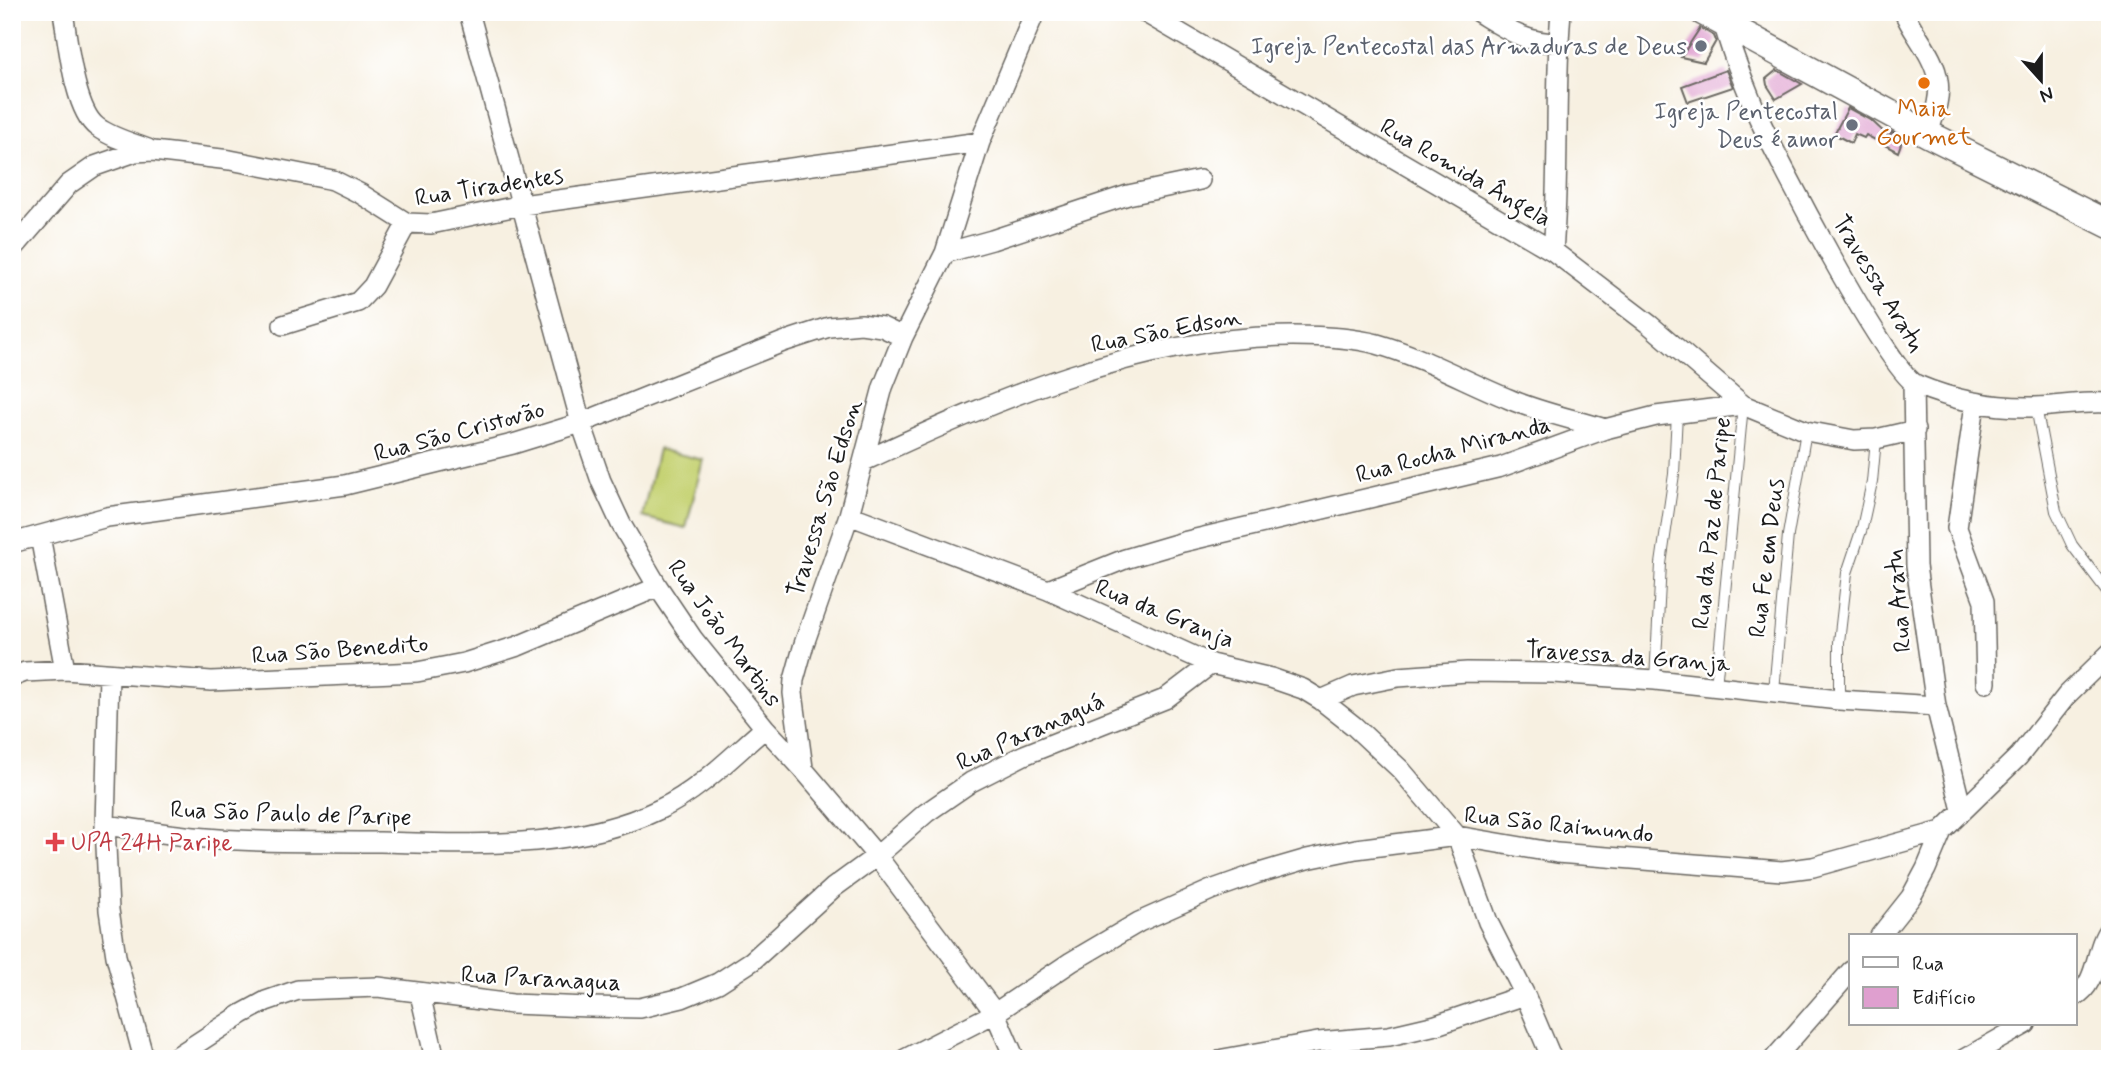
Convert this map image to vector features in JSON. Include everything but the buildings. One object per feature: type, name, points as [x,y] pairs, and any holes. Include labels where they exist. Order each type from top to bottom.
[{"type":"main road","points":[[1716,16],[1928,134],[2110,225]]},
{"type":"street","points":[[64,12],[79,94],[85,111],[96,126],[153,151]]},
{"type":"street","name":"Rua João Martins","points":[[469,12],[581,423],[601,481],[621,524],[693,639],[765,728],[877,856],[995,1013],[1015,1059]]},
{"type":"street","name":"Travessa São Edson","points":[[803,769],[793,709],[794,680],[808,631],[849,515],[883,387],[903,337],[945,253],[980,142],[1035,12]]},
{"type":"street","name":"Rua Romida Ângela","points":[[1144,12],[1553,251],[1650,325],[1744,405]]},
{"type":"street","points":[[1478,12],[1523,38],[1538,43],[1559,43]]},
{"type":"street","points":[[1553,251],[1558,173],[1561,12]]},
{"type":"street","points":[[1904,12],[1938,79],[1936,108],[1928,134]]},
{"type":"street","name":"Travessa Aratu","points":[[1716,16],[1757,113],[1812,220],[1890,356],[1913,383],[1975,404],[2036,407],[2087,401],[2110,403]]},
{"type":"street","name":"Rua Tiradentes","points":[[12,250],[69,184],[95,166],[135,152],[153,151],[230,160],[333,180],[407,223],[431,223],[523,205],[980,142]]},
{"type":"street","points":[[945,253],[1128,195],[1200,180]]},
{"type":"street","points":[[283,324],[358,302],[373,286],[407,223]]},
{"type":"street","name":"Rua São Cristovão","points":[[12,543],[107,517],[345,485],[513,444],[581,423],[783,342],[829,327],[861,324],[882,327],[903,337]]},
{"type":"street","name":"Rua São Edson","points":[[864,461],[953,419],[1036,386],[1121,361],[1194,345],[1262,336],[1326,337],[1374,344],[1407,354],[1511,400],[1605,429]]},
{"type":"street","name":"Rua Aratu","points":[[1913,383],[1916,430],[1916,566],[1936,706],[1962,810]]},
{"type":"street","points":[[1975,404],[1957,528],[1984,601],[1986,683]]},
{"type":"street","name":"Rua Rocha Miranda","points":[[1048,590],[1125,559],[1172,545],[1501,467],[1605,429],[1677,413],[1744,405],[1806,430],[1854,440],[1876,439],[1916,430]]},
{"type":"street","name":"Rua da Granja","points":[[849,515],[1048,590],[1211,664],[1304,689],[1354,726],[1401,770],[1457,836]]},
{"type":"street","points":[[40,536],[65,670]]},
{"type":"street","name":"Rua São Benedito","points":[[12,677],[25,673],[65,670],[211,681],[417,672],[464,663],[518,646],[658,587]]},
{"type":"street","points":[[1882,934],[1911,897],[1942,831],[2019,756],[2067,695],[2110,653]]},
{"type":"street","name":"Rua Paranaguá","points":[[877,856],[926,813],[971,782],[1024,755],[1165,699],[1211,664]]},
{"type":"street","name":"Travessa da Granja","points":[[1321,700],[1353,686],[1398,677],[1467,672],[1553,673],[1655,680],[1839,700],[1936,706]]},
{"type":"street","points":[[109,674],[105,825],[109,910],[116,956],[144,1059]]},
{"type":"street","name":"Rua São Paulo de Paripe","points":[[105,825],[195,837],[266,841],[496,844],[548,840],[605,830],[661,808],[703,782],[765,728]]},
{"type":"street","name":"Rua São Raimundo","points":[[905,1059],[995,1013],[1070,962],[1139,922],[1211,890],[1307,859],[1356,849],[1457,836],[1557,853],[1782,871],[1813,867],[1942,831]]},
{"type":"street","points":[[1457,836],[1488,922],[1525,995],[1552,1059]]},
{"type":"street","name":"Rua Paranagua","points":[[173,1059],[242,1014],[266,1001],[298,990],[378,987],[512,1004],[589,1007],[640,1008],[681,998],[718,983],[752,961],[833,888],[877,856]]},
{"type":"street","points":[[2076,995],[2089,983],[2103,938],[2110,928]]},
{"type":"street","points":[[1774,1059],[1849,973]]},
{"type":"street","points":[[420,994],[435,1059]]},
{"type":"street","points":[[1223,1059],[1318,1042],[1389,1036],[1436,1025],[1525,995]]},
{"type":"street","points":[[1964,1059],[2022,1026]]},
{"type":"lane","name":"Rua da Paz de Paripe","points":[[1716,687],[1744,405]]},
{"type":"lane","points":[[2036,407],[2056,511],[2072,545],[2110,594]]},
{"type":"lane","points":[[1655,680],[1661,564],[1674,474],[1677,413]]},
{"type":"lane","name":"Rua Fe em Deus","points":[[1774,691],[1788,536],[1806,430]]},
{"type":"lane","points":[[1839,700],[1839,642],[1847,573],[1862,528],[1872,482],[1876,439]]},
{"type":"green space","points":[[658,449],[703,460],[686,528],[642,517]]},
{"type":"place","name":"Igreja Pentecostal das Armaduras de Deus","points":[[1701,46]]},
{"type":"place","name":"Maia Gourmet","points":[[1924,83]]},
{"type":"place","name":"Igreja Pentecostal Deus é amor","points":[[1852,125]]},
{"type":"place","name":"UPA 24H Paripe","points":[[55,842]]}]
